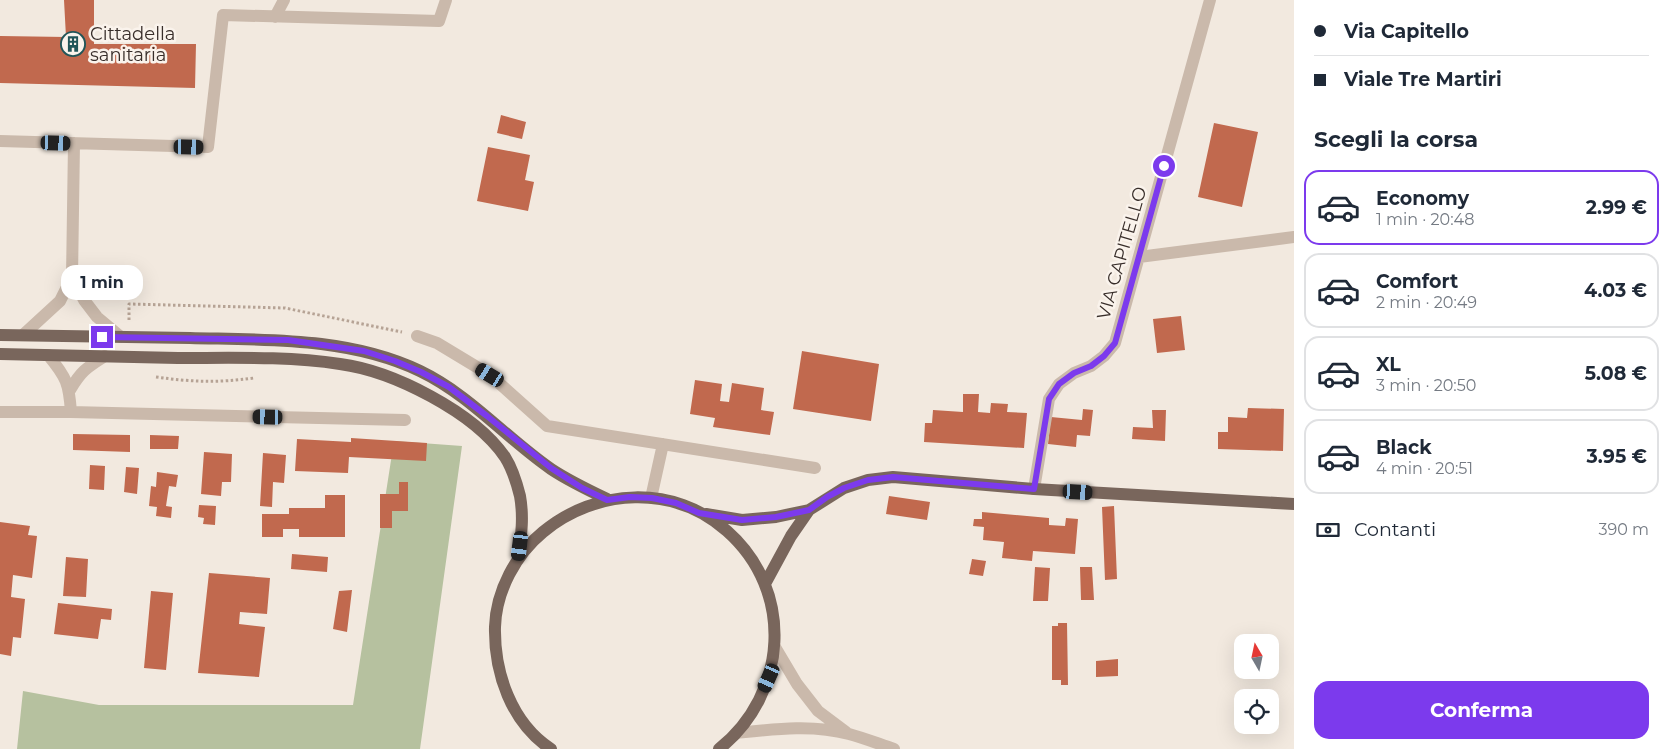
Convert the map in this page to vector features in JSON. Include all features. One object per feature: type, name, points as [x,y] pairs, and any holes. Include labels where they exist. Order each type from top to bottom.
[{"type":"main road","points":[[0,335],[288,340],[364,351],[421,372],[449,387],[551,468],[582,488],[607,500]]},
{"type":"main road","points":[[0,354],[275,359],[341,364],[368,370],[398,380],[432,397],[462,416],[486,436],[505,458],[519,494],[523,518],[518,560]]},
{"type":"main road","points":[[0,361],[24,355]]},
{"type":"main road","points":[[765,584],[787,543],[809,510],[844,488],[868,480],[893,477],[1034,489],[1294,504]]},
{"type":"main road","points":[[551,749],[530,731],[516,712],[498,670],[495,624],[507,580],[518,560],[535,538],[557,521],[581,508],[607,500],[630,497],[652,498],[676,503],[699,513],[727,531],[749,555],[765,584],[774,614],[775,647],[769,678],[756,707],[737,733],[719,749]]},
{"type":"main road","points":[[699,513],[742,520],[776,517],[809,510]]},
{"type":"street","points":[[275,17],[284,0]]},
{"type":"street","points":[[0,141],[208,147],[224,15],[439,21],[446,0]]},
{"type":"street","name":"VIA CAPITELLO","points":[[1034,489],[1049,399],[1059,384],[1074,373],[1091,366],[1104,356],[1115,343],[1210,0]]},
{"type":"street","points":[[23,335],[60,302],[72,277],[74,143]]},
{"type":"street","points":[[1139,258],[1294,237]]},
{"type":"street","points":[[72,277],[84,300],[97,317],[121,337]]},
{"type":"street","points":[[417,336],[437,343],[490,375],[547,426],[815,468]]},
{"type":"street","points":[[48,355],[65,378],[70,390],[71,412]]},
{"type":"street","points":[[70,390],[78,376],[105,356]]},
{"type":"street","points":[[0,412],[405,420]]},
{"type":"street","points":[[652,498],[663,444]]},
{"type":"street","points":[[775,647],[797,684],[818,711],[848,734]]},
{"type":"street","points":[[737,733],[783,728],[815,728],[848,734],[894,749]]},
{"type":"path","points":[[129,304],[285,308],[417,336]]},
{"type":"path","points":[[154,377],[207,383],[260,378]]},
{"type":"green space","points":[[394,441],[462,446],[420,749],[17,749],[23,691],[99,705],[353,705]]},
{"type":"building","name":"Cittadella sanitaria","points":[[64,0],[94,0],[94,44],[196,44],[195,88],[0,83],[0,36],[66,37]]},
{"type":"building","points":[[501,115],[526,122],[522,139],[497,133]]},
{"type":"building","points":[[1214,123],[1258,132],[1242,207],[1198,197]]},
{"type":"building","points":[[488,147],[530,155],[525,180],[534,182],[528,211],[477,201]]},
{"type":"building","points":[[1181,316],[1185,350],[1157,353],[1153,319]]},
{"type":"building","points":[[802,351],[879,364],[871,421],[793,409]]},
{"type":"building","points":[[695,380],[722,384],[720,401],[729,402],[732,383],[764,388],[761,410],[774,412],[770,435],[713,427],[715,418],[690,414]]},
{"type":"building","points":[[963,394],[979,394],[978,412],[990,413],[991,403],[1008,404],[1007,412],[1027,413],[1024,448],[924,442],[925,423],[932,423],[933,410],[963,412]]},
{"type":"building","points":[[1248,408],[1284,409],[1283,451],[1218,449],[1218,432],[1228,432],[1228,417],[1247,418]]},
{"type":"building","points":[[1083,409],[1093,410],[1090,436],[1077,435],[1076,447],[1048,444],[1051,417],[1082,420]]},
{"type":"building","points":[[1152,410],[1166,410],[1165,441],[1132,439],[1133,427],[1153,428]]},
{"type":"building","points":[[73,434],[130,435],[130,452],[73,450]]},
{"type":"building","points":[[150,435],[179,436],[178,449],[150,449]]},
{"type":"building","points":[[351,438],[427,443],[426,461],[349,457],[348,473],[295,471],[297,439],[351,442]]},
{"type":"building","points":[[204,452],[232,454],[231,482],[222,482],[221,496],[201,494]]},
{"type":"building","points":[[263,453],[286,455],[284,483],[273,482],[272,507],[260,506]]},
{"type":"building","points":[[90,465],[105,466],[104,490],[89,489]]},
{"type":"building","points":[[126,467],[139,468],[137,494],[124,492]]},
{"type":"building","points":[[157,472],[178,475],[176,487],[169,486],[166,506],[172,507],[171,518],[156,516],[157,507],[149,506],[151,486],[156,487]]},
{"type":"building","points":[[399,482],[408,482],[408,511],[392,511],[392,528],[380,528],[380,494],[399,494]]},
{"type":"building","points":[[325,495],[345,495],[345,537],[299,537],[299,529],[283,529],[283,537],[262,537],[262,514],[289,514],[289,508],[325,508]]},
{"type":"building","points":[[889,496],[930,502],[927,520],[886,514]]},
{"type":"building","points":[[199,505],[216,506],[215,525],[203,524],[204,518],[198,517]]},
{"type":"building","points":[[1114,506],[1117,579],[1105,580],[1102,507]]},
{"type":"building","points":[[982,512],[1049,518],[1049,525],[1065,526],[1066,518],[1078,519],[1075,554],[1033,551],[1032,561],[1002,558],[1004,542],[983,540],[984,527],[973,526],[974,519],[982,519]]},
{"type":"building","points":[[0,522],[30,526],[28,535],[37,536],[32,578],[13,575],[11,597],[25,599],[21,638],[13,637],[11,656],[0,654]]},
{"type":"building","points":[[292,554],[328,557],[327,572],[291,569]]},
{"type":"building","points":[[66,557],[88,559],[86,597],[63,596]]},
{"type":"building","points":[[972,559],[986,561],[983,576],[969,574]]},
{"type":"building","points":[[1035,567],[1050,568],[1048,601],[1033,601]]},
{"type":"building","points":[[1080,567],[1092,567],[1094,600],[1081,600]]},
{"type":"building","points":[[209,573],[270,578],[267,614],[240,612],[239,624],[265,627],[259,677],[198,673]]},
{"type":"building","points":[[352,590],[347,632],[333,629],[339,591]]},
{"type":"building","points":[[151,591],[173,593],[166,670],[144,668]]},
{"type":"building","points":[[58,603],[112,609],[111,620],[101,619],[98,639],[54,634]]},
{"type":"building","points":[[1058,623],[1067,623],[1068,685],[1061,685],[1061,680],[1052,680],[1052,626],[1058,626]]},
{"type":"building","points":[[1118,659],[1118,676],[1096,677],[1096,661]]},
{"type":"place","name":"Cittadella sanitaria","points":[[73,44]]},
{"type":"route","points":[[102,337],[288,340],[364,351],[395,361],[449,387],[551,468],[582,488],[607,500],[630,497],[652,498],[676,503],[699,513],[742,520],[776,517],[809,510],[844,488],[868,480],[893,477],[1034,489],[1049,399],[1059,384],[1074,373],[1091,366],[1104,356],[1115,343],[1164,166]]}]
